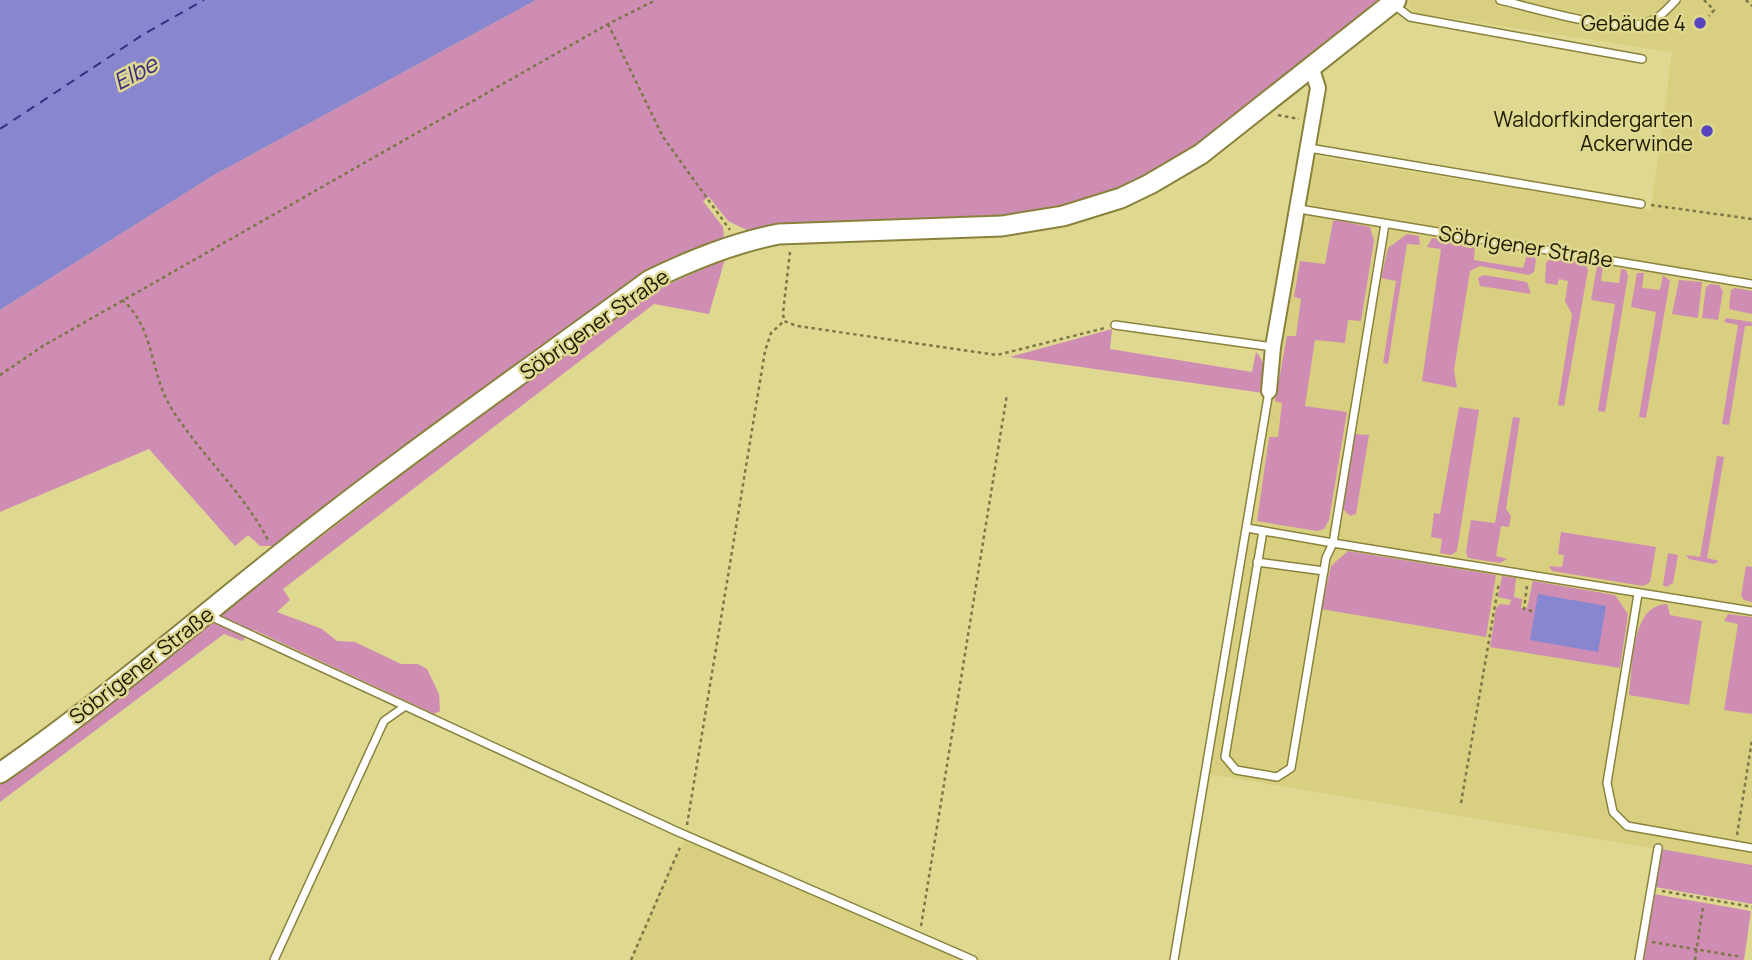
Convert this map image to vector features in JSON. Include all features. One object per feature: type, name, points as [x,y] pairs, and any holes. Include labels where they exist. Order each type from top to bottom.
[{"type":"street","name":"Söbrigener Straße","points":[[0,773],[208,615],[276,557],[397,465],[650,280],[695,258],[744,241],[793,232],[1002,226],[1090,208],[1150,184],[1201,154],[1394,2]]},
{"type":"street","points":[[1269,391],[1273,347],[1318,88],[1312,69]]},
{"type":"lane","points":[[1500,0],[1621,26],[1646,23],[1658,17],[1676,0]]},
{"type":"lane","name":"Söbrigener Straße","points":[[1394,2],[1410,17],[1642,59]]},
{"type":"lane","points":[[1309,148],[1641,204]]},
{"type":"lane","name":"Söbrigener Straße","points":[[1299,209],[1752,284]]},
{"type":"lane","points":[[1263,531],[1225,757],[1236,770],[1277,777],[1291,768],[1324,571],[1333,543],[1385,224]]},
{"type":"lane","points":[[1115,326],[1273,347]]},
{"type":"lane","points":[[1174,960],[1269,391]]},
{"type":"lane","points":[[1247,528],[1752,611]]},
{"type":"lane","points":[[1257,562],[1324,571]]},
{"type":"lane","points":[[1638,594],[1606,783],[1613,811],[1627,826],[1752,848]]},
{"type":"lane","points":[[208,615],[685,835],[972,960]]},
{"type":"lane","points":[[274,960],[384,721],[404,707]]},
{"type":"lane","points":[[1639,960],[1658,848]]},
{"type":"path","points":[[0,375],[43,346],[122,300],[608,24],[656,0]]},
{"type":"path","points":[[1704,0],[1714,10],[1709,16]]},
{"type":"path","points":[[1746,0],[1752,6]]},
{"type":"path","points":[[608,24],[663,137],[723,224],[744,241]]},
{"type":"path","points":[[1267,113],[1313,121]]},
{"type":"path","points":[[1641,204],[1752,219]]},
{"type":"path","points":[[631,960],[685,835],[765,351],[771,332],[784,321],[787,270],[793,232]]},
{"type":"path","points":[[122,300],[137,312],[155,371],[170,406],[253,511],[276,557]]},
{"type":"path","points":[[784,321],[962,353],[997,355],[1115,326]]},
{"type":"path","points":[[920,937],[1007,394]]},
{"type":"path","points":[[1461,803],[1501,571]]},
{"type":"path","points":[[1525,599],[1524,610],[1532,611]]},
{"type":"path","points":[[1735,846],[1752,740]]},
{"type":"path","points":[[1650,889],[1752,907]]},
{"type":"path","points":[[1695,960],[1703,907]]},
{"type":"path","points":[[1642,940],[1742,957]]},
{"type":"shaded area","points":[[536,0],[1389,0],[1199,147],[1148,178],[1088,202],[1002,220],[751,232],[728,221],[709,197],[703,201],[723,227],[724,236],[719,241],[647,273],[279,546],[260,546],[248,535],[235,546],[149,449],[0,512],[0,310],[214,175]]},
{"type":"shaded area","points":[[1410,0],[1752,0],[1752,865],[1210,774],[1301,223],[1308,220],[1311,201],[1306,199],[1313,156],[1651,210],[1672,52],[1416,13],[1408,7]]},
{"type":"shaded area","points":[[1333,221],[1370,227],[1374,241],[1361,321],[1348,320],[1345,343],[1315,340],[1305,406],[1347,412],[1329,520],[1324,529],[1317,531],[1257,521],[1269,437],[1278,437],[1282,403],[1275,401],[1287,336],[1296,336],[1301,299],[1294,297],[1300,261],[1325,264]]},
{"type":"shaded area","points":[[1407,234],[1419,236],[1420,245],[1407,244],[1388,364],[1383,363],[1396,281],[1381,278],[1388,248]]},
{"type":"shaded area","points":[[1432,238],[1475,245],[1474,260],[1523,268],[1527,255],[1533,255],[1536,260],[1534,272],[1529,275],[1480,266],[1470,271],[1454,370],[1457,388],[1422,381],[1441,249],[1427,247]]},
{"type":"shaded area","points":[[1551,257],[1584,262],[1588,270],[1564,406],[1558,405],[1572,314],[1565,301],[1568,281],[1559,279],[1557,285],[1545,283],[1546,263]]},
{"type":"shaded area","points":[[725,259],[709,314],[654,304],[283,589],[290,600],[277,612],[322,629],[337,641],[355,642],[401,664],[418,664],[427,669],[439,694],[440,711],[434,714],[254,630],[242,641],[224,634],[0,802],[0,783],[403,474],[654,291]]},
{"type":"shaded area","points":[[1597,266],[1603,266],[1601,281],[1619,283],[1621,269],[1626,270],[1628,276],[1605,412],[1598,411],[1615,304],[1591,300]]},
{"type":"shaded area","points":[[1637,273],[1644,273],[1642,288],[1660,290],[1663,275],[1670,281],[1646,418],[1639,417],[1656,312],[1631,307]]},
{"type":"shaded area","points":[[1483,275],[1527,282],[1531,294],[1480,286],[1478,278]]},
{"type":"shaded area","points":[[1679,280],[1702,282],[1698,318],[1672,314]]},
{"type":"shaded area","points":[[1710,284],[1719,285],[1723,291],[1718,320],[1702,318],[1706,287]]},
{"type":"shaded area","points":[[1735,288],[1752,291],[1752,314],[1729,309],[1731,290]]},
{"type":"shaded area","points":[[1726,318],[1752,322],[1752,326],[1745,326],[1729,425],[1722,424],[1738,325],[1724,322]]},
{"type":"shaded area","points":[[1112,329],[1110,349],[1252,372],[1256,352],[1263,366],[1263,393],[1010,357]]},
{"type":"shaded area","points":[[1459,407],[1479,410],[1457,551],[1451,555],[1440,553],[1442,539],[1431,537],[1434,513],[1440,514]]},
{"type":"shaded area","points":[[1513,417],[1520,418],[1506,509],[1511,516],[1509,527],[1501,526],[1496,556],[1507,559],[1500,563],[1468,558],[1466,552],[1471,520],[1495,523]]},
{"type":"shaded area","points":[[1355,434],[1369,435],[1356,514],[1350,516],[1343,509]]},
{"type":"shaded area","points":[[1717,456],[1724,457],[1707,558],[1719,561],[1714,564],[1689,559],[1686,555],[1700,557]]},
{"type":"shaded area","points":[[1561,532],[1656,547],[1650,582],[1643,586],[1552,571],[1549,566],[1562,567],[1564,555],[1558,554]]},
{"type":"shaded area","points":[[1348,551],[1496,575],[1486,637],[1321,609],[1331,566]]},
{"type":"shaded area","points":[[1668,553],[1678,555],[1673,583],[1666,587],[1663,585]]},
{"type":"shaded area","points":[[1746,566],[1752,567],[1752,602],[1741,596]]},
{"type":"shaded area","points":[[1502,576],[1516,578],[1514,597],[1522,599],[1521,608],[1527,608],[1533,581],[1615,595],[1628,614],[1620,668],[1490,647],[1496,608],[1500,604],[1509,605],[1511,600],[1498,597]]},
{"type":"shaded area","points":[[1667,604],[1670,615],[1702,621],[1689,705],[1629,695],[1633,655],[1640,626],[1646,615],[1655,607]]},
{"type":"shaded area","points":[[1728,614],[1752,617],[1752,714],[1724,710],[1738,624],[1724,621]]},
{"type":"shaded area","points":[[690,831],[984,960],[630,960],[672,862]]},
{"type":"shaded area","points":[[1661,849],[1752,865],[1752,904],[1655,887]]},
{"type":"shaded area","points":[[1654,894],[1751,911],[1744,960],[1644,960]]},
{"type":"water","name":"Elbe","points":[[0,0],[536,0],[214,175],[0,310]]},
{"type":"water","points":[[1538,594],[1606,606],[1598,652],[1530,640]]},
{"type":"ferry route","points":[[0,129],[144,34],[204,0]]},
{"type":"place","name":"Gebäude 4","points":[[1700,23]]},
{"type":"place","name":"Waldorfkindergarten Ackerwinde","points":[[1707,131]]}]
